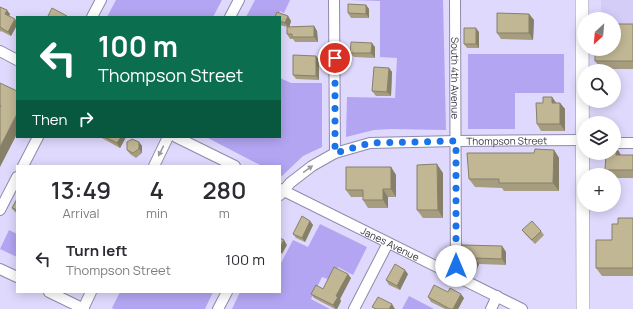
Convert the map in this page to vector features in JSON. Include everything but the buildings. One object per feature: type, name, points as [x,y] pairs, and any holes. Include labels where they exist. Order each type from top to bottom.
[{"type":"main road","points":[[582,0],[583,116]]},
{"type":"main road","points":[[583,160],[583,309]]},
{"type":"street","points":[[93,16],[101,0]]},
{"type":"street","points":[[231,16],[239,0]]},
{"type":"street","points":[[334,0],[335,153]]},
{"type":"street","name":"South 4th Avenue","points":[[455,0],[456,276]]},
{"type":"street","points":[[0,52],[16,60]]},
{"type":"street","points":[[24,165],[37,138]]},
{"type":"street","points":[[154,165],[168,138]]},
{"type":"street","points":[[178,138],[233,165]]},
{"type":"street","name":"Thompson Street","points":[[281,191],[312,166],[335,153],[370,143],[577,140]]},
{"type":"street","points":[[621,143],[633,143]]},
{"type":"street","points":[[0,210],[16,179]]},
{"type":"street","name":"Janes Avenue","points":[[281,191],[522,309]]},
{"type":"street","points":[[354,309],[388,243]]},
{"type":"street","points":[[0,269],[16,277]]},
{"type":"street","points":[[51,293],[83,309],[91,293]]},
{"type":"street","points":[[218,309],[226,293]]},
{"type":"street","points":[[491,309],[497,296]]},
{"type":"shaded area","points":[[116,0],[222,0],[214,16],[108,16]]},
{"type":"shaded area","points":[[255,0],[290,0],[284,13],[280,11],[278,16],[247,16]]},
{"type":"shaded area","points":[[351,0],[443,0],[446,130],[374,130],[346,137],[347,97],[395,98],[397,58],[380,57],[380,1]]},
{"type":"shaded area","points":[[601,0],[633,0],[633,32],[621,32],[621,12],[601,12]]},
{"type":"shaded area","points":[[468,54],[564,54],[564,93],[515,93],[515,129],[468,129]]},
{"type":"shaded area","points":[[281,78],[291,83],[322,83],[322,147],[303,156],[282,176],[281,165],[260,165],[208,138],[281,138]]},
{"type":"shaded area","points":[[320,224],[367,247],[353,275],[338,267],[331,280],[322,277],[311,299],[330,309],[232,309],[240,293],[281,293],[281,263],[293,240],[308,247]]},
{"type":"shaded area","points":[[9,230],[16,234],[16,257],[0,249]]},
{"type":"shaded area","points":[[120,293],[213,293],[205,309],[112,308]]},
{"type":"shaded area","points":[[409,296],[434,309],[402,309]]},
{"type":"route","points":[[335,58],[335,153],[370,143],[456,141],[456,266]]}]
